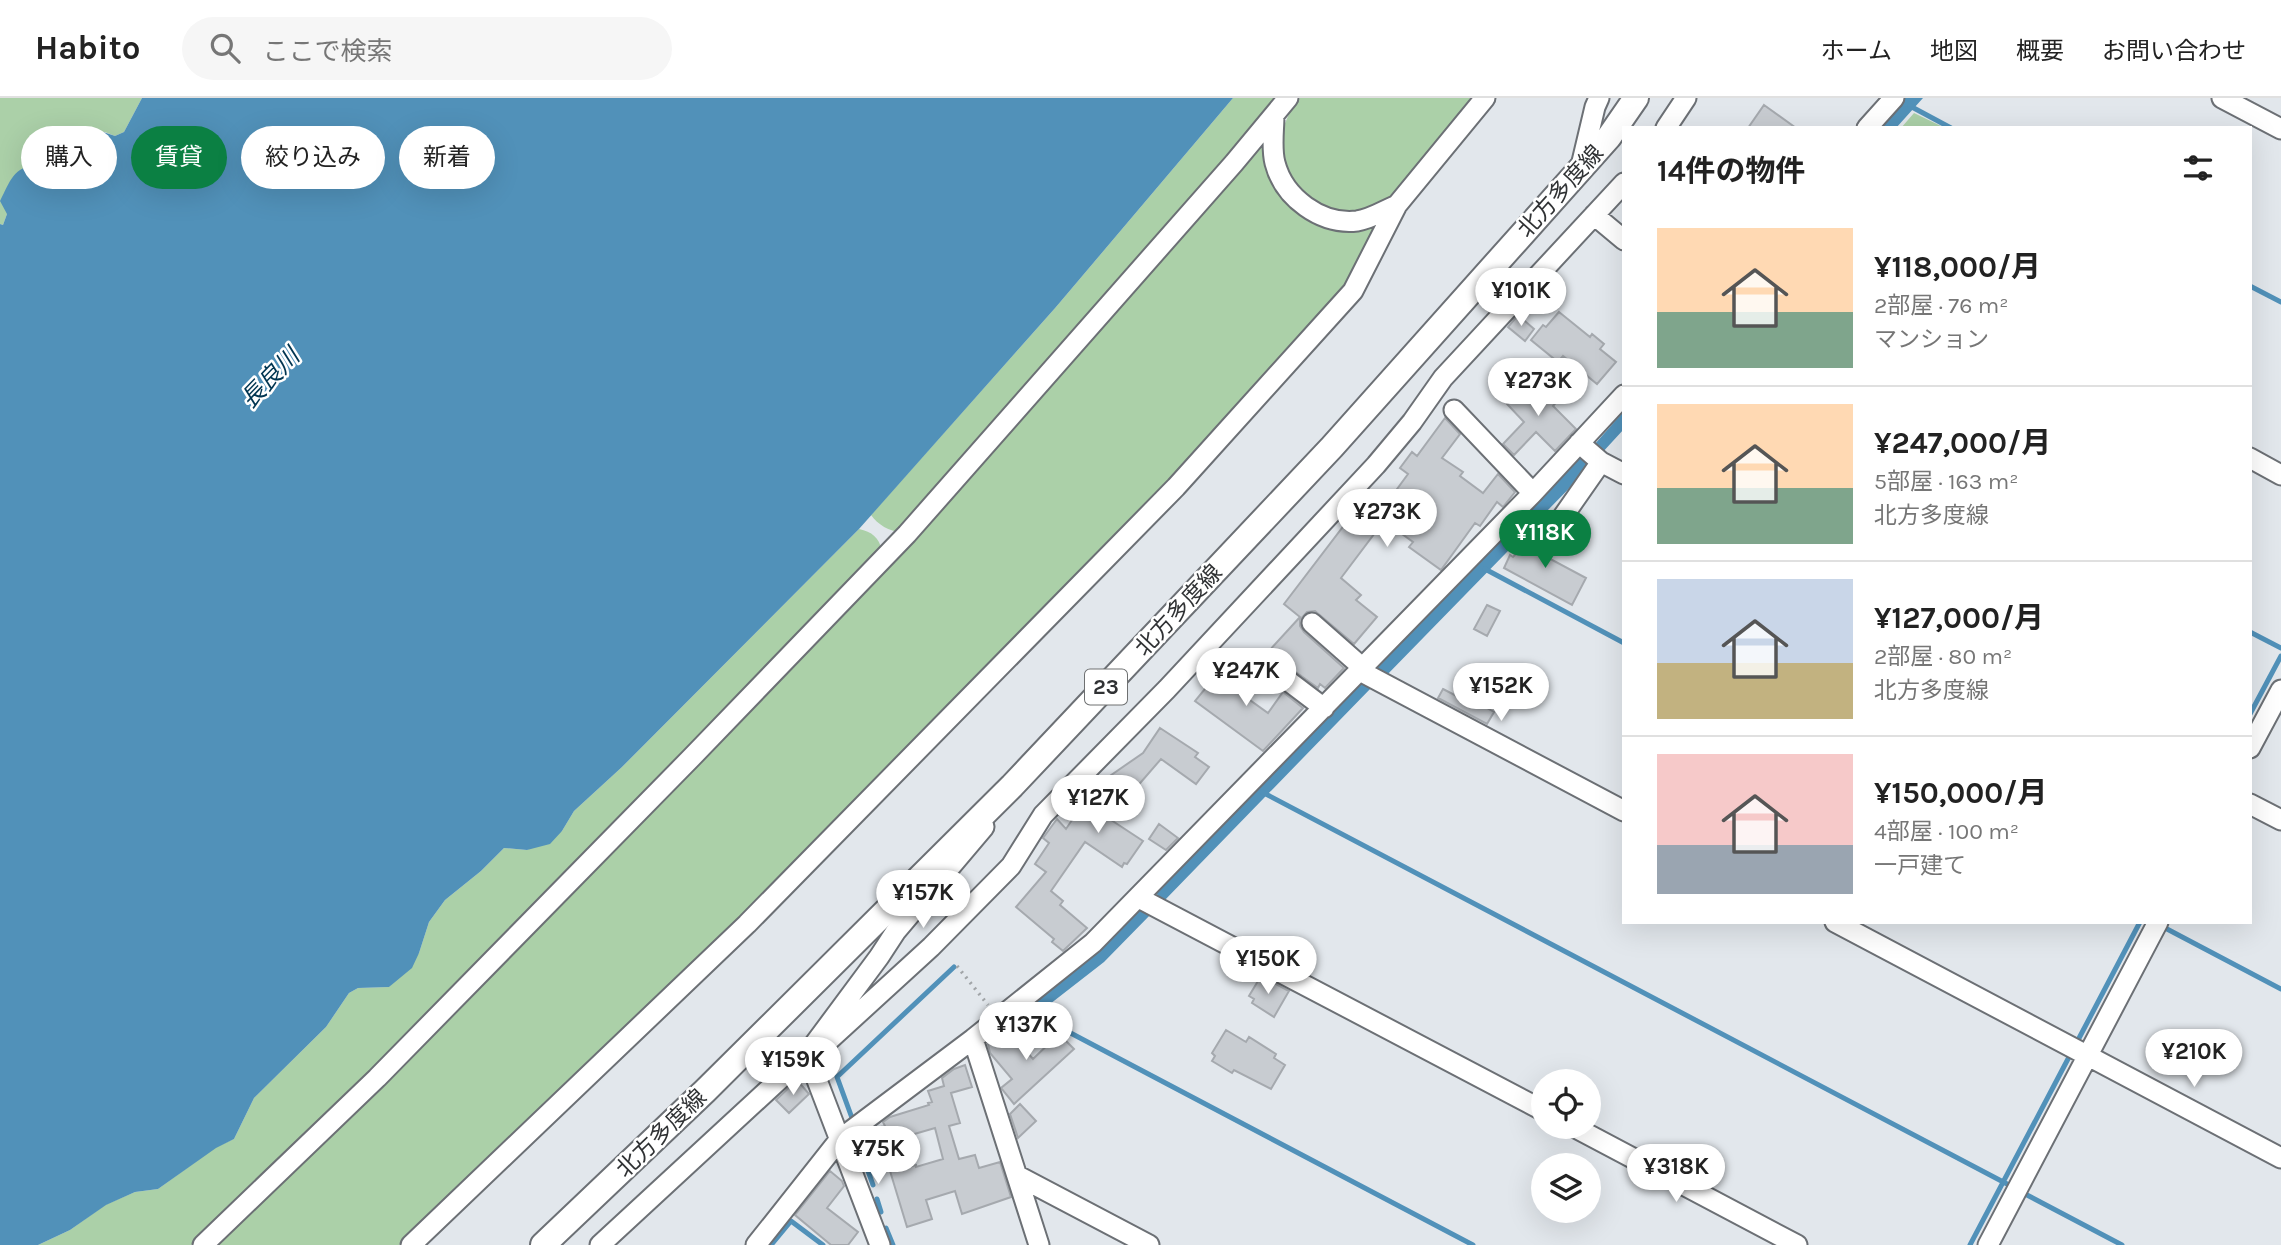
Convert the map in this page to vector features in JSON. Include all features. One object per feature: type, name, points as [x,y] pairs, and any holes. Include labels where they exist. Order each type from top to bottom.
[{"type":"main road","name":"北方多度線","points":[[543,1245],[705,1091],[1012,786],[1332,447],[1609,137],[1636,98]]},
{"type":"street","points":[[202,1245],[377,1078],[898,543],[1097,320],[1288,98]]},
{"type":"street","points":[[411,1245],[747,924],[1176,488],[1353,291],[1397,205],[1485,98]]},
{"type":"street","points":[[1581,166],[1595,107],[1600,98]]},
{"type":"street","points":[[1667,126],[1686,98]]},
{"type":"street","points":[[1869,126],[1894,98]]},
{"type":"street","points":[[2222,98],[2281,130]]},
{"type":"street","points":[[1274,115],[1275,163],[1284,183],[1305,208],[1325,216],[1357,221],[1397,205]]},
{"type":"street","points":[[807,1054],[827,1042],[931,947],[1011,866],[1043,815],[1167,689],[1376,465],[1412,422],[1443,378],[1622,185]]},
{"type":"street","points":[[1594,215],[1622,238]]},
{"type":"street","points":[[756,1245],[840,1139],[973,1039],[1093,943],[1139,898],[1533,493],[1622,397]]},
{"type":"street","points":[[1454,410],[1533,493]]},
{"type":"street","points":[[1579,443],[1601,462],[1622,473]]},
{"type":"street","points":[[2252,459],[2281,475]]},
{"type":"street","points":[[1557,525],[1601,462]]},
{"type":"street","points":[[1312,623],[1361,670],[1622,810]]},
{"type":"street","points":[[1252,669],[1266,664],[1324,708]]},
{"type":"street","points":[[2252,744],[2281,690]]},
{"type":"street","points":[[600,1245],[807,1054],[896,931],[977,836],[1012,786]]},
{"type":"street","points":[[2252,805],[2281,820]]},
{"type":"street","points":[[1139,898],[1531,1104]]},
{"type":"street","points":[[1839,924],[2281,1158]]},
{"type":"street","points":[[1988,1245],[2157,924]]},
{"type":"street","points":[[973,1039],[1039,1245]]},
{"type":"street","points":[[807,1054],[880,1245]]},
{"type":"street","points":[[1597,1139],[1797,1245]]},
{"type":"street","points":[[1018,1176],[1149,1245]]},
{"type":"path","points":[[957,966],[999,1018]]},
{"type":"green space","points":[[0,98],[142,98],[124,132],[117,135],[117,126],[21,126],[21,189],[38,189],[7,214],[3,225],[0,224]]},
{"type":"green space","points":[[1233,98],[1280,98],[901,532],[888,529],[877,521],[871,515],[1056,307]]},
{"type":"green space","points":[[1300,98],[1475,98],[1387,202],[1351,216],[1307,201],[1284,169],[1281,133],[1291,109]]},
{"type":"green space","points":[[1914,113],[1941,126],[1903,126]]},
{"type":"green space","points":[[1257,144],[1269,144],[1291,202],[1383,219],[1348,287],[1169,481],[745,919],[399,1245],[211,1245],[696,762]]},
{"type":"green space","points":[[859,529],[874,536],[882,551],[371,1072],[191,1245],[38,1245],[70,1230],[105,1205],[135,1192],[158,1189],[216,1147],[234,1139],[254,1098],[326,1027],[349,993],[358,988],[389,987],[419,953],[429,922],[445,900],[504,848],[527,850],[562,831],[574,811],[622,767]]},
{"type":"water","name":"長良川","points":[[142,98],[1233,98],[1056,307],[859,529],[622,767],[574,811],[550,844],[527,850],[504,848],[445,900],[429,922],[412,968],[389,987],[358,988],[349,993],[326,1027],[254,1098],[234,1139],[216,1148],[158,1189],[135,1192],[106,1205],[70,1230],[38,1245],[0,1245],[0,224],[3,225],[7,214],[0,201],[11,180],[21,170],[21,189],[117,189],[117,135],[124,132]]},
{"type":"water","points":[[1903,98],[1923,98],[1898,126],[1879,126]]},
{"type":"water","points":[[1622,413],[1622,431],[1601,454],[1594,445]]},
{"type":"water","points":[[1581,456],[1589,468],[1383,679],[1375,668]]},
{"type":"water","points":[[1362,681],[1372,687],[1163,902],[1156,893]]},
{"type":"water","points":[[1143,906],[1153,912],[1104,962],[1041,1011],[1034,1003],[1093,957]]},
{"type":"building","points":[[1764,105],[1793,126],[1749,126]]},
{"type":"building","points":[[1559,312],[1590,337],[1592,334],[1604,344],[1600,349],[1616,362],[1597,384],[1563,356],[1558,362],[1531,340],[1543,325],[1546,327]]},
{"type":"building","points":[[1518,315],[1534,329],[1525,341],[1508,327]]},
{"type":"building","points":[[1535,376],[1558,400],[1553,406],[1576,429],[1555,451],[1536,432],[1514,455],[1503,444],[1524,422],[1507,404]]},
{"type":"building","points":[[1445,418],[1460,434],[1442,458],[1463,472],[1460,476],[1483,493],[1498,474],[1515,492],[1503,507],[1497,502],[1480,526],[1475,523],[1441,570],[1409,547],[1413,542],[1384,521],[1341,578],[1361,595],[1356,600],[1377,617],[1354,644],[1315,611],[1307,612],[1300,620],[1304,632],[1344,668],[1325,688],[1320,684],[1318,688],[1268,652],[1300,617],[1284,604],[1358,507],[1364,511],[1376,496],[1386,504],[1408,474],[1400,468],[1412,452],[1417,456]]},
{"type":"building","points":[[1541,528],[1552,539],[1539,553],[1586,578],[1572,605],[1504,568],[1510,555],[1513,557]]},
{"type":"building","points":[[1487,605],[1500,611],[1487,636],[1474,629]]},
{"type":"building","points":[[1236,651],[1245,659],[1240,666],[1240,672],[1229,685],[1268,713],[1283,692],[1303,708],[1263,751],[1195,701]]},
{"type":"building","points":[[1443,689],[1462,699],[1464,695],[1494,712],[1487,724],[1438,698]]},
{"type":"building","points":[[1160,728],[1198,753],[1195,757],[1209,767],[1196,784],[1161,759],[1135,789],[1131,785],[1125,793],[1119,788],[1102,814],[1143,841],[1122,867],[1085,842],[1051,891],[1063,901],[1060,905],[1087,928],[1063,951],[1052,942],[1054,939],[1016,907],[1046,872],[1035,864],[1049,843],[1043,838],[1057,819],[1066,829],[1101,777],[1104,780],[1143,753]]},
{"type":"building","points":[[1159,824],[1178,838],[1166,850],[1149,839]]},
{"type":"building","points":[[1261,976],[1289,991],[1274,1017],[1252,1003],[1254,999],[1249,996]]},
{"type":"building","points":[[1006,1028],[1033,1059],[1059,1034],[1074,1049],[1014,1104],[1001,1088],[1012,1079],[990,1053],[988,1044]]},
{"type":"building","points":[[1226,1030],[1246,1042],[1249,1037],[1276,1054],[1274,1058],[1285,1065],[1271,1089],[1234,1070],[1232,1073],[1212,1061],[1215,1056],[1212,1053]]},
{"type":"building","points":[[965,1065],[972,1087],[951,1093],[960,1123],[949,1126],[959,1159],[975,1155],[979,1168],[1000,1162],[1011,1197],[962,1214],[955,1191],[926,1200],[932,1219],[907,1227],[877,1128],[885,1126],[883,1122],[890,1117],[929,1105],[928,1103],[932,1102],[928,1091],[944,1086],[942,1078]],"holes":[[[935,1128],[943,1159],[912,1166],[904,1137]]]},
{"type":"building","points":[[797,1080],[809,1094],[789,1113],[776,1100]]},
{"type":"building","points":[[1020,1104],[1036,1121],[1018,1138],[1010,1114]]},
{"type":"building","points":[[830,1171],[844,1186],[827,1208],[858,1232],[848,1245],[831,1245],[795,1215]]},
{"type":"waterway","points":[[1910,106],[1947,126]]},
{"type":"waterway","points":[[2252,287],[2281,302]]},
{"type":"waterway","points":[[1485,569],[1622,642]]},
{"type":"waterway","points":[[2252,633],[2281,648]]},
{"type":"waterway","points":[[2252,710],[2281,656]]},
{"type":"waterway","points":[[1262,792],[2009,1185]]},
{"type":"waterway","points":[[2077,1042],[2139,924]]},
{"type":"waterway","points":[[2167,929],[2281,989]]},
{"type":"waterway","points":[[852,1118],[837,1077],[954,967]]},
{"type":"waterway","points":[[1044,1019],[1473,1245]]},
{"type":"waterway","points":[[1970,1245],[2069,1057]]},
{"type":"waterway","points":[[860,1146],[863,1155]]},
{"type":"waterway","points":[[868,1171],[873,1185]]},
{"type":"waterway","points":[[2027,1195],[2122,1245]]},
{"type":"waterway","points":[[877,1199],[881,1212]]},
{"type":"waterway","points":[[771,1245],[791,1221],[823,1245]]},
{"type":"waterway","points":[[886,1228],[893,1245]]}]
